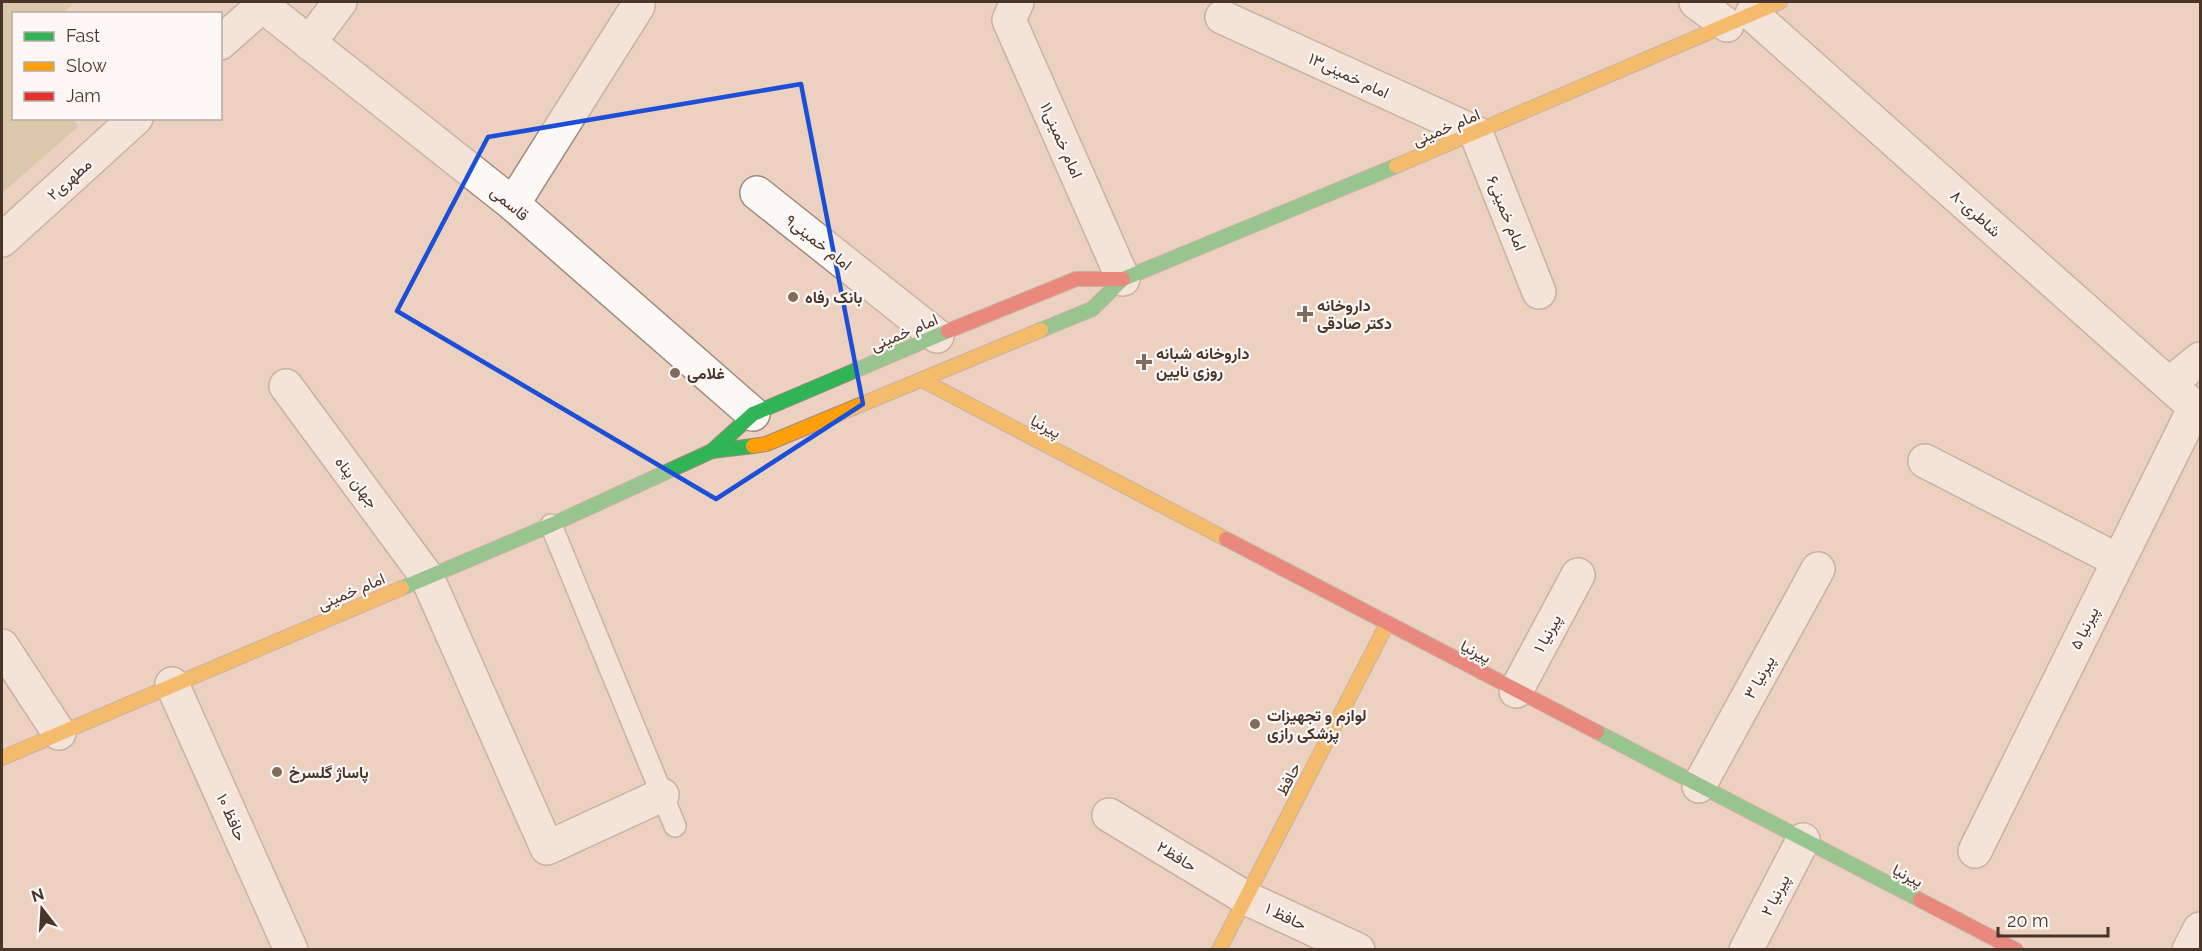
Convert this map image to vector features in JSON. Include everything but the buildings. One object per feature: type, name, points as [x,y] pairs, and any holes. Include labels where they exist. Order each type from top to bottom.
[{"type":"main road","name":"امام خمینی","points":[[2,758],[551,525],[712,452],[766,444],[1092,309],[1123,279],[1476,133],[1753,13]]},
{"type":"main road","name":"امام خمینی","points":[[712,452],[753,414],[938,336],[1076,279],[1123,279]]},
{"type":"main road","name":"پیرنیا","points":[[922,380],[2016,950]]},
{"type":"main road","name":"حافظ","points":[[1220,950],[1387,624]]},
{"type":"street","points":[[309,43],[340,2]]},
{"type":"street","name":"امام خمینی۱۱","points":[[1017,2],[1009,21],[1123,279]]},
{"type":"street","name":"۸-شاطری","points":[[1696,2],[1753,13],[2198,410]]},
{"type":"street","points":[[222,41],[260,3]]},
{"type":"street","name":"قاسمی","points":[[260,3],[513,204],[753,414]]},
{"type":"street","points":[[513,204],[638,6]]},
{"type":"street","name":"امام خمینی۱۳","points":[[1222,17],[1476,133]]},
{"type":"street","name":"مطهری۲","points":[[2,240],[134,120]]},
{"type":"street","name":"امام خمینی۶","points":[[1476,133],[1539,292]]},
{"type":"street","name":"امام خمینی۹","points":[[757,193],[938,336]]},
{"type":"street","points":[[2169,384],[2200,359]]},
{"type":"street","name":"جهان پناه","points":[[286,386],[427,577],[547,848],[662,795]]},
{"type":"street","name":"پیرنیا ۵","points":[[1975,851],[2117,560],[2198,410]]},
{"type":"street","points":[[1925,461],[2117,560]]},
{"type":"street","name":"پیرنیا ۳","points":[[1699,786],[1818,569]]},
{"type":"street","name":"پیرنیا ۱","points":[[1516,691],[1578,575]]},
{"type":"street","points":[[2,646],[59,733]]},
{"type":"street","name":"حافظ ۱۰","points":[[172,684],[291,950]]},
{"type":"street","name":"حافظ۲","points":[[1108,815],[1246,898]]},
{"type":"street","name":"پیرنیا ۲","points":[[1746,950],[1803,840]]},
{"type":"street","name":"حافظ ۱","points":[[1246,898],[1358,950]]},
{"type":"street","points":[[2189,950],[2200,929]]},
{"type":"lane","points":[[551,525],[675,826]]},
{"type":"highlighted area","points":[[801,84],[863,404],[716,499],[397,311],[488,137]]},
{"type":"shaded area","points":[[2,2],[75,2],[64,12],[12,12],[12,120],[73,120],[79,126],[2,193]]},
{"type":"traffic: fast","points":[[1041,330],[1092,309],[1123,279],[1396,166]]},
{"type":"traffic: fast","points":[[712,451],[753,414],[948,331]]},
{"type":"traffic: fast","points":[[402,588],[551,525],[712,451],[753,446]]},
{"type":"traffic: fast","points":[[1597,732],[1920,900]]},
{"type":"traffic: slow","points":[[1396,166],[1780,2]]},
{"type":"traffic: slow","points":[[753,446],[766,444],[1041,330]]},
{"type":"traffic: slow","points":[[922,380],[1226,539]]},
{"type":"traffic: slow","points":[[2,758],[402,588]]},
{"type":"traffic: slow","points":[[1219,950],[1387,624]]},
{"type":"traffic: jam","points":[[948,331],[1076,279],[1123,279]]},
{"type":"traffic: jam","points":[[1226,539],[1597,732]]},
{"type":"traffic: jam","points":[[1920,900],[2016,950]]},
{"type":"place","name":"بانک رفاه","points":[[793,297]]},
{"type":"place","name":"داروخانه دکتر صادقی","points":[[1305,314]]},
{"type":"place","name":"داروخانه شبانه روزی نایین","points":[[1144,362]]},
{"type":"place","name":"غلامی","points":[[675,373]]},
{"type":"place","name":"لوازم و تجهیزات پزشکی رازی","points":[[1255,724]]},
{"type":"place","name":"پاساژ گلسرخ","points":[[277,772]]}]
